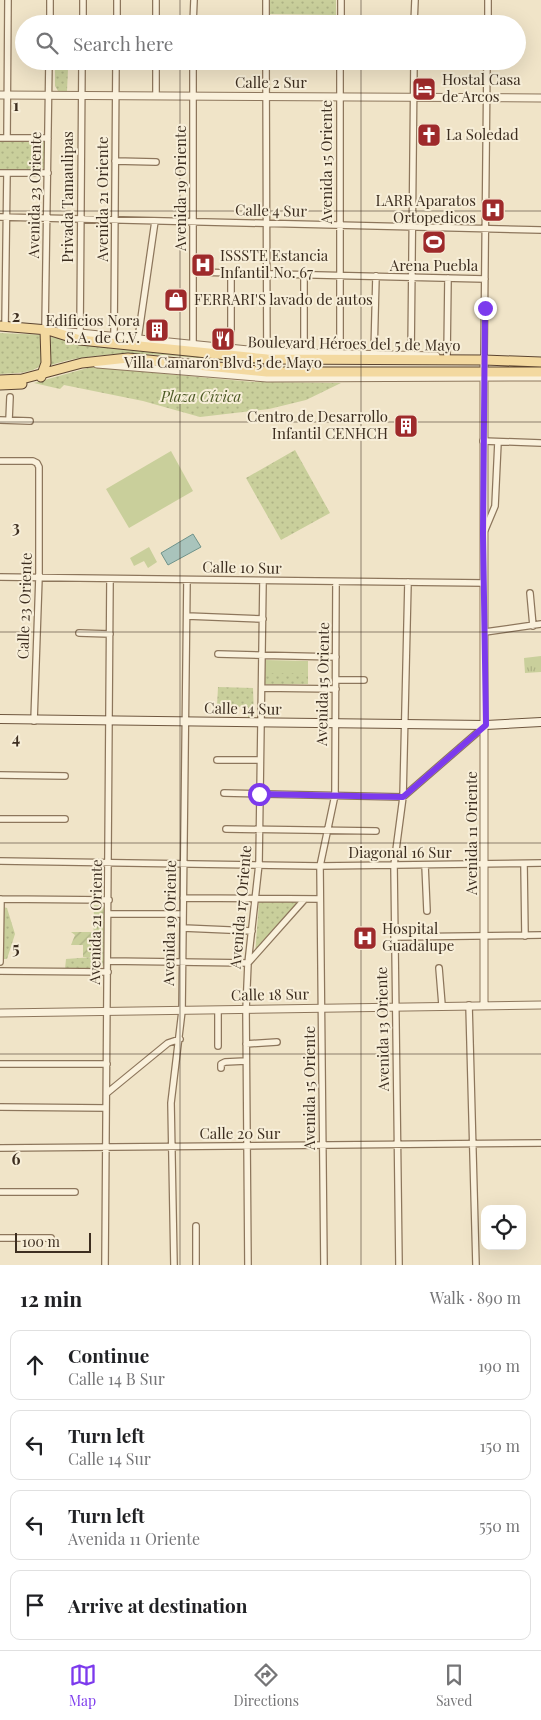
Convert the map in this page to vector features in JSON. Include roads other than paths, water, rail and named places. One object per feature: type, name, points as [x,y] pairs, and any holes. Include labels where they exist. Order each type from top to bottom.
[{"type":"main road","name":"Boulevard Héroes del 5 de Mayo","points":[[3,326],[47,330],[80,340],[328,361],[484,358],[541,362]]},
{"type":"main road","points":[[0,385],[25,384],[35,381],[42,373],[47,354],[47,330]]},
{"type":"main road","points":[[114,336],[146,346]]},
{"type":"main road","points":[[328,361],[340,353]]},
{"type":"main road","name":"Boulevard Héroes del 5 de Mayo","points":[[0,380],[22,378],[82,363],[136,358],[267,375],[484,375],[541,372]]},
{"type":"main road","name":"Calle 14 Sur","points":[[0,719],[110,722],[486,725],[541,722]]},
{"type":"street","points":[[8,0],[3,138],[48,138]]},
{"type":"street","points":[[50,0],[50,15]]},
{"type":"street","points":[[82,15],[83,0]]},
{"type":"street","points":[[117,0],[117,15]]},
{"type":"street","points":[[156,0],[156,15]]},
{"type":"street","points":[[194,0],[194,15]]},
{"type":"street","points":[[266,0],[266,15]]},
{"type":"street","points":[[341,0],[341,15]]},
{"type":"street","points":[[414,0],[414,15]]},
{"type":"street","points":[[488,0],[488,15]]},
{"type":"street","name":"Avenida 23 Oriente","points":[[47,330],[49,70]]},
{"type":"street","name":"Privada Tamaulipas","points":[[80,333],[82,70]]},
{"type":"street","name":"Avenida 21 Oriente","points":[[114,336],[116,70]]},
{"type":"street","points":[[156,70],[156,96]]},
{"type":"street","name":"Avenida 19 Oriente","points":[[193,345],[194,70]]},
{"type":"street","points":[[266,70],[267,375]]},
{"type":"street","name":"Avenida 15 Oriente","points":[[340,70],[340,353]]},
{"type":"street","points":[[411,355],[414,70]]},
{"type":"street","name":"Avenida 11 Oriente","points":[[484,1005],[486,725],[483,534],[487,70]]},
{"type":"street","name":"Calle 2 Sur","points":[[4,95],[541,98]]},
{"type":"street","points":[[115,160],[156,162]]},
{"type":"street","points":[[3,326],[3,173],[48,173]]},
{"type":"street","name":"Calle 4 Sur","points":[[3,217],[541,230]]},
{"type":"street","points":[[138,339],[155,221]]},
{"type":"street","points":[[193,272],[485,279]]},
{"type":"street","points":[[230,349],[231,273]]},
{"type":"street","points":[[304,274],[304,353]]},
{"type":"street","points":[[374,354],[376,276]]},
{"type":"street","points":[[447,356],[448,278]]},
{"type":"street","name":"Boulevard Héroes del 5 de Mayo","points":[[47,330],[230,349],[267,356],[340,353],[541,358]]},
{"type":"street","name":"Boulevard Héroes del 5 de Mayo","points":[[484,375],[541,377]]},
{"type":"street","points":[[9,420],[10,397]]},
{"type":"street","points":[[0,420],[30,421]]},
{"type":"street","points":[[484,441],[541,444]]},
{"type":"street","points":[[483,534],[495,506],[498,442]]},
{"type":"street","name":"Calle 23 Oriente","points":[[0,461],[38,463],[39,577],[34,721]]},
{"type":"street","name":"Calle 10 Sur","points":[[0,577],[484,583]]},
{"type":"street","name":"Avenida 21 Oriente","points":[[105,1265],[110,579]]},
{"type":"street","name":"Avenida 19 Oriente","points":[[174,1265],[170,1146],[172,1095],[182,1010],[188,580]]},
{"type":"street","name":"Avenida 17 Oriente","points":[[248,1265],[246,1010],[248,963],[259,864],[263,581]]},
{"type":"street","name":"Avenida 15 Oriente","points":[[324,1265],[320,866],[335,795],[336,582]]},
{"type":"street","name":"Avenida 13 Oriente","points":[[399,1265],[394,865],[403,797],[408,582]]},
{"type":"street","points":[[530,592],[533,626]]},
{"type":"street","points":[[187,616],[263,619]]},
{"type":"street","points":[[485,632],[541,624]]},
{"type":"street","points":[[79,633],[110,634]]},
{"type":"street","points":[[218,654],[336,657]]},
{"type":"street","points":[[336,680],[364,680]]},
{"type":"street","points":[[262,688],[336,689]]},
{"type":"street","points":[[224,793],[403,797],[486,725]]},
{"type":"street","points":[[217,760],[260,760]]},
{"type":"street","points":[[0,774],[64,776]]},
{"type":"street","points":[[0,819],[65,820]]},
{"type":"street","points":[[226,829],[376,831]]},
{"type":"street","name":"Diagonal 16 Sur","points":[[0,861],[320,866],[541,863]]},
{"type":"street","points":[[524,864],[525,936]]},
{"type":"street","points":[[425,865],[427,911]]},
{"type":"street","points":[[0,962],[0,898],[109,900]]},
{"type":"street","points":[[183,898],[320,899]]},
{"type":"street","points":[[108,961],[248,963],[304,900]]},
{"type":"street","points":[[109,914],[183,914]]},
{"type":"street","points":[[183,928],[252,931]]},
{"type":"street","points":[[394,937],[541,935]]},
{"type":"street","points":[[439,968],[442,1005]]},
{"type":"street","points":[[0,971],[108,972]]},
{"type":"street","name":"Calle 18 Sur","points":[[0,1013],[246,1010],[395,1005],[541,1005]]},
{"type":"street","points":[[469,1005],[476,1265]]},
{"type":"street","points":[[218,1010],[218,1046]]},
{"type":"street","points":[[107,1092],[168,1043],[180,1039]]},
{"type":"street","points":[[246,1044],[277,1042]]},
{"type":"street","points":[[221,1068],[220,1064],[225,1062],[246,1061]]},
{"type":"street","points":[[0,1064],[107,1064]]},
{"type":"street","points":[[0,1107],[106,1108]]},
{"type":"street","name":"Calle 20 Sur","points":[[0,1148],[541,1143]]},
{"type":"street","points":[[0,1192],[75,1192]]},
{"type":"street","points":[[196,1226],[196,1265]]},
{"type":"street","points":[[0,1238],[50,1238]]},
{"type":"water","points":[[193,534],[201,547],[168,565],[161,553]]},
{"type":"place","name":"Hostal Casa de Arcos","points":[[424,89]]},
{"type":"place","name":"La Soledad","points":[[429,135]]},
{"type":"place","name":"LARR Aparatos Ortopedicos","points":[[493,210]]},
{"type":"place","name":"Arena Puebla","points":[[434,242]]},
{"type":"place","name":"ISSSTE Estancia Infantil No. 67","points":[[203,265]]},
{"type":"place","name":"FERRARI'S lavado de autos","points":[[176,300]]},
{"type":"place","name":"Edificios Nora S.A. de C.V.","points":[[157,330]]},
{"type":"place","name":"Villa Camarón Blvd 5 de Mayo","points":[[223,339]]},
{"type":"place","name":"Centro de Desarrollo Infantil CENHCH","points":[[406,426]]},
{"type":"place","name":"Hospital Guadalupe","points":[[365,938]]},
{"type":"park label","name":"Plaza Cívica","points":[[201,397]]}]
